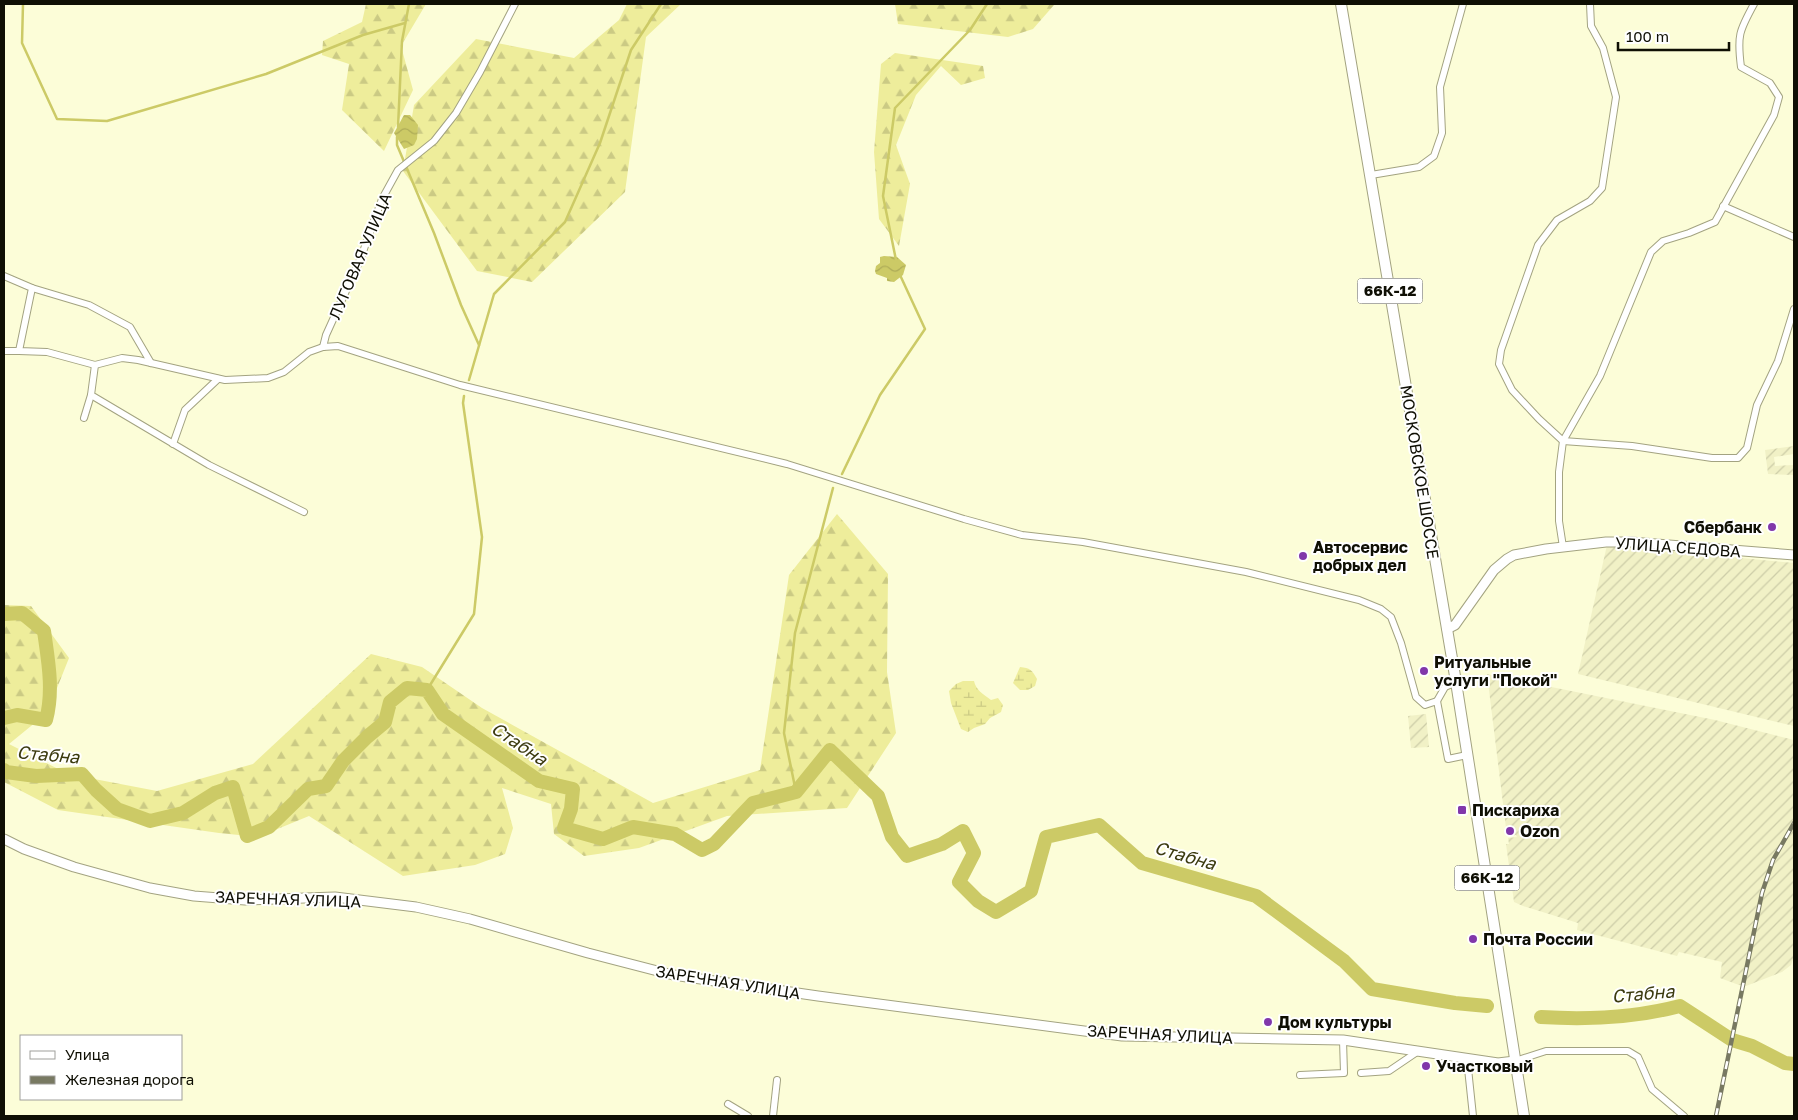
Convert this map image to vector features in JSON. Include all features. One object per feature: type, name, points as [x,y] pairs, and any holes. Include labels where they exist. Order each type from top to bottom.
[{"type":"main road","name":"МОСКОВСКОЕ ШОССЕ","points":[[1341,4],[1456,682],[1515,1061]]},
{"type":"main road","name":"66К-12","points":[[1515,1061],[1524,1116]]},
{"type":"street","name":"ЛУГОВАЯ УЛИЦА","points":[[323,347],[326,335],[360,260],[382,199],[398,170],[434,141],[456,112],[480,72],[515,4]]},
{"type":"street","points":[[1371,175],[1419,168],[1434,156],[1442,133],[1440,87],[1463,4]]},
{"type":"street","points":[[1590,4],[1591,26],[1603,48],[1616,97],[1602,188],[1590,201],[1557,220],[1538,245],[1504,338],[1499,364],[1512,390],[1563,441],[1632,446],[1712,458],[1738,458],[1746,448],[1757,405],[1778,362],[1794,309]]},
{"type":"street","points":[[1563,547],[1559,521],[1563,441],[1600,376],[1651,252],[1663,241],[1715,222],[1774,115],[1779,97],[1770,83],[1740,67],[1738,43],[1742,26],[1754,4]]},
{"type":"street","points":[[1723,206],[1794,237]]},
{"type":"street","points":[[4,276],[32,288],[89,305],[130,327],[151,363]]},
{"type":"street","points":[[19,351],[32,288]]},
{"type":"street","points":[[4,351],[47,352],[96,365],[122,358],[225,380],[268,378],[284,372],[309,352],[323,347],[338,346],[460,385],[787,464],[1022,535],[1083,542],[1200,563],[1246,572],[1360,600],[1381,609],[1391,617],[1401,643],[1416,697],[1425,705],[1437,701]]},
{"type":"street","points":[[84,418],[91,395],[96,365]]},
{"type":"street","points":[[173,444],[185,410],[218,379]]},
{"type":"street","points":[[91,395],[209,465],[304,512]]},
{"type":"street","name":"УЛИЦА СЕДОВА","points":[[1447,629],[1455,625],[1494,570],[1514,555],[1606,542],[1656,542],[1794,555]]},
{"type":"street","points":[[1456,682],[1445,687],[1437,701],[1448,759],[1468,755]]},
{"type":"street","name":"ЗАРЕЧНАЯ УЛИЦА","points":[[4,839],[24,849],[74,867],[150,888],[194,896],[246,900],[335,897],[416,907],[470,919],[673,975],[1122,1036],[1343,1040],[1498,1063],[1515,1061]]},
{"type":"street","points":[[1300,1075],[1344,1073],[1343,1040]]},
{"type":"street","points":[[1515,1061],[1546,1051],[1628,1050],[1638,1057],[1652,1090],[1684,1116]]},
{"type":"street","points":[[1361,1073],[1389,1070],[1417,1052]]},
{"type":"street","points":[[1467,1059],[1473,1116]]},
{"type":"street","points":[[773,1116],[777,1080]]},
{"type":"street","points":[[728,1104],[748,1116]]},
{"type":"shaded area","points":[[1794,446],[1794,454],[1774,457],[1775,466],[1794,465],[1794,475],[1768,474],[1765,450]]},
{"type":"shaded area","points":[[1607,545],[1794,563],[1794,726],[1578,674]]},
{"type":"shaded area","points":[[1487,674],[1715,720],[1794,740],[1794,956],[1791,965],[1782,972],[1746,986],[1739,985],[1720,978],[1722,962],[1679,952],[1677,956],[1577,930],[1578,923],[1514,902],[1506,844],[1509,844],[1508,838],[1517,837],[1516,835],[1507,836]]},
{"type":"shaded area","points":[[1426,714],[1429,747],[1411,748],[1408,716]]},
{"type":"green space","points":[[366,4],[426,4],[401,46],[413,90],[384,151],[342,110],[349,64],[322,55],[323,41],[362,22]]},
{"type":"green space","points":[[627,4],[681,4],[646,37],[625,192],[532,282],[477,271],[403,171],[414,105],[476,39],[574,58],[619,20]]},
{"type":"green space","points":[[895,4],[1054,5],[1033,29],[1008,37],[898,24]]},
{"type":"green space","points":[[895,53],[983,66],[985,78],[961,85],[941,66],[916,95],[896,145],[910,184],[899,246],[879,219],[874,152],[881,64]]},
{"type":"green space","points":[[837,514],[888,574],[887,672],[896,733],[847,808],[727,816],[639,848],[584,856],[554,834],[551,804],[502,788],[513,828],[505,854],[475,865],[403,876],[309,816],[258,837],[219,833],[58,810],[4,782],[4,605],[31,606],[69,658],[47,713],[9,744],[68,774],[157,791],[253,764],[371,654],[422,667],[482,708],[653,803],[760,770],[789,575]]},
{"type":"green space","points":[[1020,667],[1030,670],[1037,679],[1035,686],[1028,690],[1020,690],[1013,683]]},
{"type":"green space","points":[[963,681],[974,681],[976,687],[983,694],[991,700],[998,698],[1003,705],[1001,712],[990,718],[985,724],[968,732],[961,729],[951,703],[949,691],[956,684]]},
{"type":"water","points":[[404,115],[410,115],[418,125],[417,139],[414,145],[404,149],[394,133]]},
{"type":"water","points":[[880,257],[897,257],[906,265],[903,275],[894,282],[887,281],[887,278],[876,274],[876,266],[880,263]]},
{"type":"waterway","points":[[23,4],[22,43],[57,119],[107,121],[266,74],[363,35],[405,23]]},
{"type":"waterway","points":[[398,127],[402,41],[409,4]]},
{"type":"waterway","points":[[469,380],[494,294],[565,222],[600,143],[631,50],[661,4]]},
{"type":"waterway","points":[[896,260],[883,196],[895,108],[970,30],[987,4]]},
{"type":"waterway","points":[[397,137],[397,145],[479,345]]},
{"type":"waterway","points":[[842,474],[880,395],[925,329],[900,275]]},
{"type":"waterway","points":[[427,690],[474,614],[482,537],[463,403],[464,396]]},
{"type":"waterway","points":[[796,792],[784,733],[795,633],[833,488]]},
{"type":"waterway","name":"Стабна","points":[[4,614],[22,613],[44,631],[50,686],[46,720],[17,715],[4,718]]},
{"type":"waterway","name":"Стабна","points":[[4,770],[6,772],[36,776],[82,774],[117,809],[150,821],[183,813],[215,793],[233,787],[247,836],[269,827],[308,789],[326,786],[343,761],[385,722],[390,702],[407,688],[427,690],[443,714],[539,781],[573,789],[571,809],[564,828],[603,839],[633,827],[675,834],[702,850],[714,844],[753,803],[796,792],[830,750],[878,796],[892,837],[907,856],[942,844],[963,831],[974,853],[959,882],[978,901],[996,912],[1031,891],[1046,837],[1099,825],[1142,863],[1256,896],[1344,961],[1372,989],[1455,1003],[1487,1006]]},
{"type":"waterway","name":"Стабна","points":[[1541,1017],[1628,1016],[1680,1006],[1732,1040],[1752,1046],[1785,1063],[1794,1064]]},
{"type":"railway","points":[[1716,1116],[1762,893],[1773,860],[1794,823]]},
{"type":"place","name":"Сбербанк","points":[[1772,527]]},
{"type":"place","name":"Автосервис добрых дел","points":[[1303,556]]},
{"type":"place","name":"Ритуальные услуги \"Покой\"","points":[[1424,671]]},
{"type":"place","name":"Пискариха","points":[[1462,810]]},
{"type":"place","name":"Ozon","points":[[1510,831]]},
{"type":"place","name":"Почта России","points":[[1473,939]]},
{"type":"place","name":"Дом культуры","points":[[1268,1022]]},
{"type":"place","name":"Участковый","points":[[1426,1066]]}]
